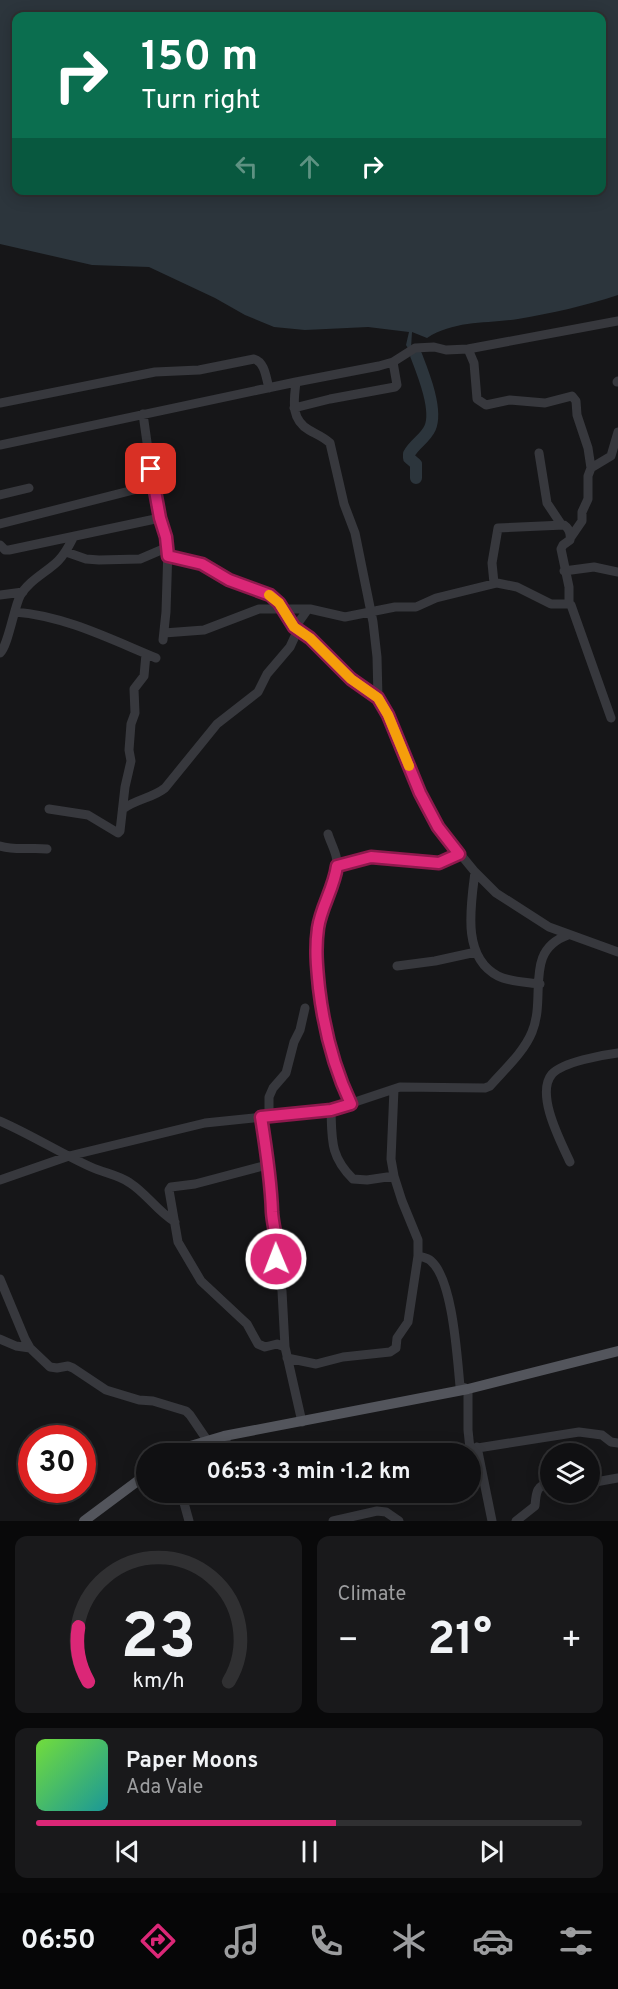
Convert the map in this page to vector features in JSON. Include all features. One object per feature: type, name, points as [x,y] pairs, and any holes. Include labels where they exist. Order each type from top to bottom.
[{"type":"main road","points":[[199,1443],[224,1436],[468,1389],[618,1351]]},
{"type":"main road","points":[[84,1521],[136,1482]]},
{"type":"street","points":[[0,445],[393,362],[415,348],[468,349],[618,323]]},
{"type":"street","points":[[468,349],[474,363],[477,399],[486,405],[510,400],[545,404],[572,396],[576,400],[576,415],[586,442],[591,468],[588,476],[588,499],[582,512],[582,521],[568,543],[561,547],[569,587],[569,604],[611,718]]},
{"type":"street","points":[[0,403],[145,373],[199,370],[254,359],[260,361],[269,388]]},
{"type":"street","points":[[294,408],[395,387],[397,385],[393,362]]},
{"type":"street","points":[[296,382],[294,408],[300,424],[327,440],[332,448],[344,504],[355,534],[376,636],[378,698]]},
{"type":"street","points":[[143,414],[153,485],[168,551],[163,637],[204,630],[260,609],[308,609],[343,617],[395,607],[416,607],[436,598],[478,589],[494,583],[517,587],[551,604],[569,604]]},
{"type":"street","points":[[591,468],[611,456],[618,432]]},
{"type":"street","points":[[539,453],[547,503],[561,524],[567,527],[571,537]]},
{"type":"street","points":[[0,524],[153,485]]},
{"type":"street","points":[[0,495],[29,488]]},
{"type":"street","points":[[0,545],[5,550],[9,550],[160,518]]},
{"type":"street","points":[[494,583],[492,563],[498,528],[561,524]]},
{"type":"street","points":[[0,652],[5,648],[23,592],[66,552],[73,537]]},
{"type":"street","points":[[66,552],[87,559],[99,560],[140,559],[168,551],[202,564],[229,580],[270,595],[296,628],[310,638],[351,679],[378,698],[388,715],[420,793],[438,827],[475,872],[496,893],[549,927],[618,952]]},
{"type":"street","points":[[564,571],[594,567],[618,572]]},
{"type":"street","points":[[0,595],[23,592]]},
{"type":"street","points":[[123,809],[141,799],[158,794],[165,788],[217,724],[258,692],[267,674],[291,647],[296,628],[308,609]]},
{"type":"street","points":[[15,612],[34,613],[71,623],[156,658]]},
{"type":"street","points":[[49,810],[87,815],[118,834],[120,831],[131,760],[129,750],[131,724],[135,713],[134,689],[144,676],[146,654]]},
{"type":"street","points":[[328,834],[337,866],[333,886],[318,926],[316,965],[320,1008],[327,1042],[340,1082],[351,1104]]},
{"type":"street","points":[[0,846],[12,850],[47,849]]},
{"type":"street","points":[[337,866],[371,857],[439,863],[459,854]]},
{"type":"street","points":[[475,872],[471,927],[480,960],[499,976],[540,984]]},
{"type":"street","points":[[0,1180],[69,1156],[205,1123],[331,1110],[394,1089],[413,1086],[482,1089],[490,1086],[518,1053],[533,1030],[540,984],[540,962],[545,952],[554,942],[568,935]]},
{"type":"street","points":[[397,966],[476,952]]},
{"type":"street","points":[[302,1422],[285,1347],[282,1291],[276,1259],[273,1198],[267,1165],[265,1117],[269,1096],[286,1073],[305,1008]]},
{"type":"street","points":[[570,1162],[558,1137],[547,1100],[547,1083],[551,1075],[558,1070],[585,1059],[618,1053]]},
{"type":"street","points":[[287,1358],[316,1364],[343,1357],[390,1352],[396,1347],[397,1338],[408,1322],[418,1256],[418,1240],[394,1176],[391,1159],[394,1089]]},
{"type":"street","points":[[331,1110],[333,1149],[343,1169],[353,1179],[367,1180],[394,1176]]},
{"type":"street","points":[[0,1122],[19,1129],[92,1168],[128,1181],[139,1189],[163,1215],[176,1222]]},
{"type":"street","points":[[267,1165],[195,1184],[171,1187],[181,1249],[206,1287],[236,1311],[248,1325],[258,1344],[265,1347],[278,1344],[285,1347]]},
{"type":"street","points":[[418,1256],[430,1260],[441,1274],[451,1308],[460,1386],[468,1389],[468,1430],[472,1443]]},
{"type":"street","points":[[0,1279],[30,1348],[50,1367],[68,1366],[106,1390],[186,1411],[207,1440]]},
{"type":"street","points":[[0,1339],[16,1346],[30,1348]]},
{"type":"street","points":[[481,1447],[579,1432],[602,1435],[618,1443]]},
{"type":"street","points":[[224,1436],[227,1443]]},
{"type":"street","points":[[600,1481],[618,1478]]},
{"type":"street","points":[[481,1479],[492,1521]]},
{"type":"street","points":[[516,1521],[535,1506],[540,1487]]},
{"type":"street","points":[[184,1503],[189,1521]]},
{"type":"street","points":[[333,1521],[377,1511],[386,1512],[399,1521]]},
{"type":"shaded area","points":[[0,0],[618,0],[618,295],[531,317],[460,325],[427,338],[412,332],[411,348],[419,355],[421,370],[406,345],[409,332],[368,327],[305,330],[274,327],[149,267],[92,265],[0,244]]},
{"type":"waterway","points":[[416,355],[429,392],[432,420],[430,428],[409,454],[409,458],[416,464],[416,478]]},
{"type":"slow traffic","points":[[269,595],[279,603],[294,627],[310,638],[351,679],[378,698],[388,715],[409,766]]},
{"type":"route","points":[[151,469],[168,556],[202,564],[242,586],[270,595],[279,603],[294,627],[310,638],[351,679],[378,698],[388,715],[420,793],[438,827],[459,854],[439,863],[371,857],[337,866],[333,886],[318,926],[316,965],[320,1008],[327,1042],[340,1082],[351,1104],[331,1110],[261,1117],[272,1188],[276,1259]]}]
